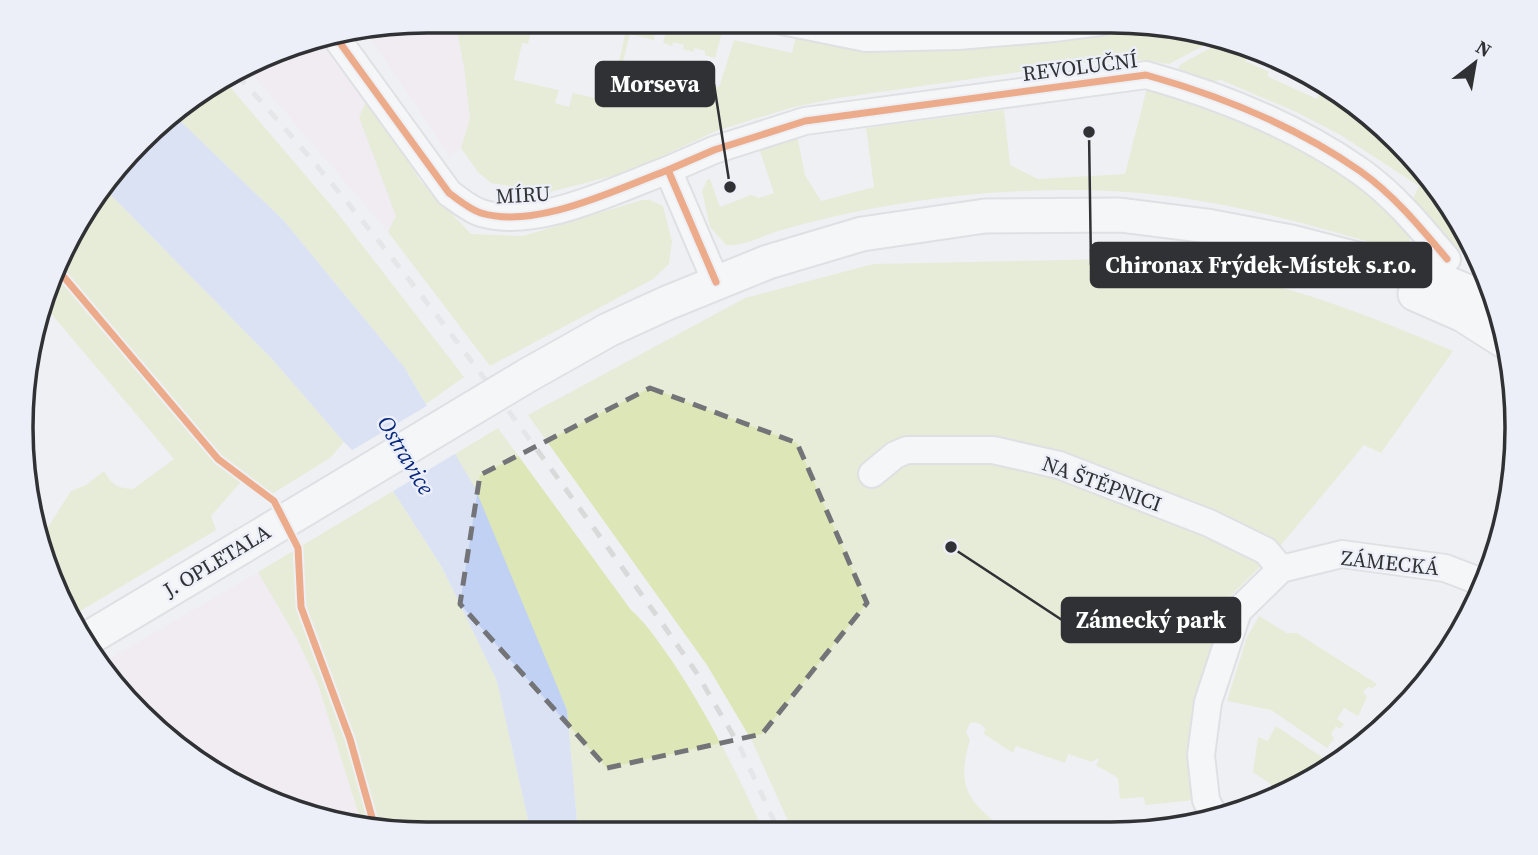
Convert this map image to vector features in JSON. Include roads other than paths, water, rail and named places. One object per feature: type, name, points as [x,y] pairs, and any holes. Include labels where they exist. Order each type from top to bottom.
[{"type":"main road","points":[[716,282],[768,262],[862,234],[985,216],[1120,215],[1207,226],[1291,242],[1442,281],[1483,299]]},
{"type":"main road","points":[[1291,242],[1463,315],[1493,334]]},
{"type":"main road","name":"J. OPLETALA","points":[[93,636],[528,375],[608,330],[716,282]]},
{"type":"street","points":[[841,33],[866,38],[983,33]]},
{"type":"street","points":[[953,33],[958,36]]},
{"type":"street","name":"MÍRU","points":[[340,43],[449,193],[473,210],[506,217],[564,210],[668,170]]},
{"type":"street","name":"REVOLUČNÍ","points":[[668,170],[714,150],[805,121],[1146,75],[1191,88],[1287,127],[1362,172],[1410,215],[1447,259]]},
{"type":"street","points":[[668,170],[716,282]]},
{"type":"street","name":"NA ŠTĚPNICI","points":[[872,474],[895,455],[908,450],[993,450],[1059,465],[1209,523],[1266,551],[1281,569]]},
{"type":"street","name":"ZÁMECKÁ","points":[[1281,569],[1342,554],[1445,568],[1474,579]]},
{"type":"street","points":[[1210,809],[1206,800],[1201,755],[1208,702],[1238,611],[1281,569]]},
{"type":"water","name":"Ostravice","points":[[180,121],[284,221],[404,367],[475,488],[567,710],[577,822],[529,822],[497,681],[442,567],[393,491],[344,442],[273,360],[110,194],[149,149]]},
{"type":"railway","points":[[241,80],[349,204],[455,339],[657,616],[696,672],[740,747],[774,822]]},
{"type":"place","name":"Chironax Frýdek-Místek s.r.o.","points":[[1089,132]]},
{"type":"place","name":"Morseva","points":[[730,187]]},
{"type":"place","name":"Zámecký park","points":[[951,547]]}]
